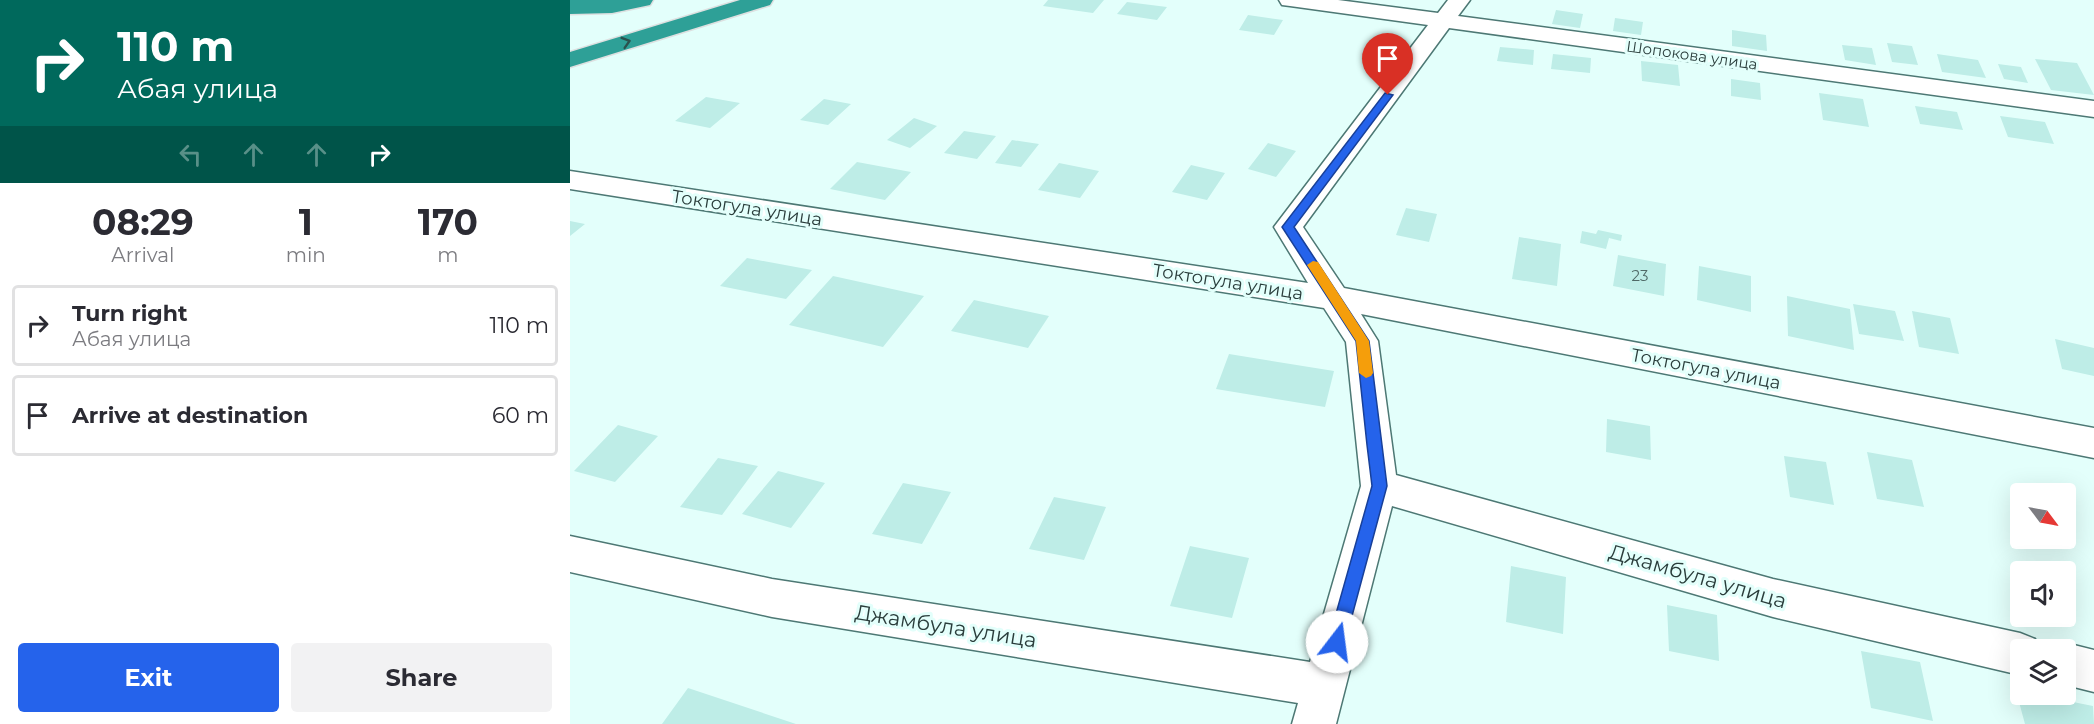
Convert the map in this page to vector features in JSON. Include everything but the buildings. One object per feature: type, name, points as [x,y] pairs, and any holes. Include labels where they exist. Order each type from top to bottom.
[{"type":"highway","points":[[570,7],[612,6],[642,0]]},
{"type":"highway","points":[[570,60],[762,0]]},
{"type":"street","name":"Шопокова улица","points":[[1290,0],[1453,10],[1846,77],[2094,109]]},
{"type":"street","points":[[1319,705],[1379,486],[1362,341],[1288,227],[1453,10]]},
{"type":"street","name":"Токтогула улица","points":[[570,180],[1335,298],[2094,443]]},
{"type":"street","name":"Джамбула улица","points":[[1379,486],[1773,598],[2010,652]]},
{"type":"street","name":"Джамбула улица","points":[[570,554],[772,598],[1319,705]]},
{"type":"street","points":[[2076,666],[2094,671]]},
{"type":"slow traffic","points":[[1313,265],[1362,341],[1366,373]]},
{"type":"route","points":[[1337,642],[1379,486],[1375,445],[1362,341],[1288,227],[1388,95]]}]
